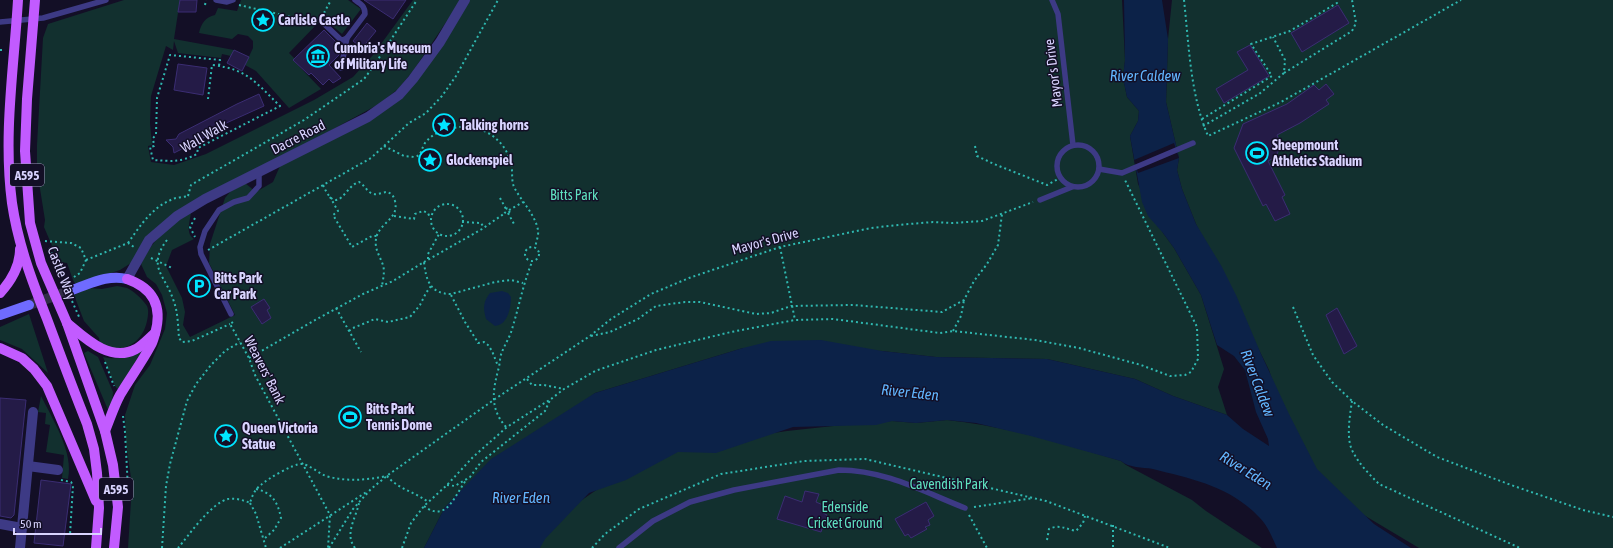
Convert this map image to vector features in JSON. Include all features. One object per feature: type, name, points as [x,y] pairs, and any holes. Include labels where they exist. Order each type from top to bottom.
[{"type":"main road","name":"A595","points":[[18,0],[9,101],[9,164],[12,202],[19,239],[27,268],[94,449],[99,508],[96,548]]},
{"type":"main road","name":"Castle Way","points":[[35,0],[27,99],[25,151],[30,223],[41,264],[67,323],[105,432],[113,465],[118,507],[114,548]]},
{"type":"main road","points":[[0,293],[14,274],[19,256],[19,239]]},
{"type":"main road","points":[[105,432],[119,397],[152,344],[158,317],[158,310],[149,292],[142,286],[126,279]]},
{"type":"main road","points":[[67,323],[89,342],[106,351],[114,353],[136,349],[155,333]]},
{"type":"main road","points":[[0,348],[22,358],[34,369],[47,386],[99,508]]},
{"type":"street","name":"Dacre Road","points":[[126,279],[149,240],[176,216],[205,199],[368,117],[399,95],[413,79],[440,42],[465,0]]},
{"type":"street","points":[[70,285],[107,278],[126,279]]},
{"type":"street","points":[[0,315],[29,305]]},
{"type":"street","points":[[20,548],[33,412]]},
{"type":"street","points":[[28,466],[58,470]]},
{"type":"street","points":[[0,524],[22,528]]},
{"type":"lane","points":[[0,22],[33,20],[106,0]]},
{"type":"lane","points":[[216,0],[232,1]]},
{"type":"lane","points":[[341,68],[346,38],[365,14],[365,9],[363,6],[355,0]]},
{"type":"lane","name":"Mayor's Drive","points":[[1052,0],[1058,14],[1073,145]]},
{"type":"lane","points":[[320,20],[340,39],[344,40],[346,38]]},
{"type":"lane","points":[[1099,169],[1122,173],[1193,143]]},
{"type":"lane","points":[[1073,145],[1087,146],[1097,155],[1099,162],[1097,176],[1092,182],[1079,188],[1065,184],[1057,172],[1056,164],[1058,158],[1067,147],[1073,145]]},
{"type":"lane","points":[[231,314],[201,254],[202,240],[205,231],[219,210],[234,202],[248,198],[259,186],[258,173]]},
{"type":"lane","points":[[1040,200],[1072,187]]},
{"type":"lane","points":[[619,548],[653,521],[690,502],[734,490],[839,470],[855,470],[880,474],[965,508]]},
{"type":"path","points":[[204,4],[206,0]]},
{"type":"path","points":[[232,1],[318,23],[331,0]]},
{"type":"path","points":[[188,196],[191,185],[304,120],[364,79],[373,68],[417,0]]},
{"type":"path","points":[[201,254],[370,158],[410,123],[426,113],[442,96],[467,58],[498,0]]},
{"type":"path","points":[[1184,0],[1193,83],[1203,126],[1208,136],[1281,102],[1461,0]]},
{"type":"path","points":[[1202,119],[1272,76],[1251,44],[1290,31],[1337,3],[1338,0]]},
{"type":"path","points":[[1203,126],[1259,94],[1284,73],[1352,31],[1356,23],[1352,0]]},
{"type":"path","points":[[1273,37],[1285,60],[1284,73]]},
{"type":"path","name":"Wall Walk","points":[[208,99],[212,65],[219,66],[227,67],[250,76],[280,106],[198,148],[197,154],[185,160],[153,160],[150,147],[154,146],[153,138],[156,135],[157,98],[170,55],[220,60],[219,66]]},
{"type":"path","points":[[384,146],[404,156],[415,158],[420,154],[425,143],[441,131],[463,127],[477,129],[488,133],[501,142],[506,151],[510,162],[514,186],[538,229],[535,248]]},
{"type":"path","points":[[975,146],[977,156],[1047,185],[1060,178]]},
{"type":"path","points":[[402,548],[411,524],[424,506],[447,485],[472,457],[507,427],[564,388],[595,371],[656,350],[731,332],[796,320],[833,319],[940,333],[953,331],[1035,340],[1079,348],[1141,365],[1170,376],[1185,375],[1191,372],[1198,359],[1197,327],[1122,173]]},
{"type":"path","points":[[329,196],[336,199],[343,197],[352,184],[359,182],[372,193],[378,194],[384,191],[392,195],[395,204],[394,216],[382,228],[376,241],[377,254],[383,264],[384,272],[382,286]]},
{"type":"path","points":[[323,185],[338,211],[333,215],[352,247],[372,236],[377,236]]},
{"type":"path","points":[[128,243],[144,221],[156,208],[173,198],[188,196],[195,193]]},
{"type":"path","points":[[500,198],[506,209],[505,213]]},
{"type":"path","name":"Mayor's Drive","points":[[495,399],[590,336],[611,319],[651,294],[689,278],[780,247],[871,228],[934,222],[953,223],[982,221],[1040,200]]},
{"type":"path","points":[[514,224],[508,213],[509,210],[523,202]]},
{"type":"path","points":[[394,216],[414,219],[415,214],[423,211],[428,213],[433,228],[439,234],[445,236],[455,234],[459,231],[462,222],[460,211],[451,205],[440,206],[436,209],[431,219]]},
{"type":"path","points":[[249,358],[336,308],[382,286],[484,228],[505,213],[508,213]]},
{"type":"path","points":[[953,331],[961,316],[964,300],[974,281],[998,245],[1002,214]]},
{"type":"path","points":[[191,220],[196,216],[190,227],[194,236],[202,240]]},
{"type":"path","points":[[462,222],[478,222],[484,228]]},
{"type":"path","points":[[428,259],[428,254],[439,234]]},
{"type":"path","points":[[171,236],[160,250],[157,261],[159,271],[174,301],[178,319],[179,338],[182,342],[192,341],[230,324]]},
{"type":"path","points":[[34,237],[45,240],[71,243],[82,248],[86,260],[80,273],[70,285]]},
{"type":"path","points":[[780,247],[791,306],[796,320]]},
{"type":"path","points":[[507,427],[497,414],[495,399],[493,396],[494,385],[502,352],[510,335],[524,283],[532,262],[539,257],[539,252],[535,248],[529,248],[525,253],[526,258],[532,262]]},
{"type":"path","points":[[424,262],[425,272],[432,286],[441,294],[451,294],[495,282],[511,280],[524,283]]},
{"type":"path","points":[[349,331],[375,319],[388,322],[410,317],[420,306],[426,293],[432,286]]},
{"type":"path","points":[[451,294],[465,322],[477,341],[484,342],[488,345],[498,367]]},
{"type":"path","points":[[590,336],[610,332],[638,319],[656,306],[700,302],[756,314],[771,313],[791,306],[853,305],[922,309],[942,312],[964,300]]},
{"type":"path","points":[[1293,307],[1313,355],[1332,382],[1352,401],[1383,425],[1437,457],[1583,510],[1613,517]]},
{"type":"path","points":[[336,308],[361,352]]},
{"type":"path","name":"Weavers' Bank","points":[[231,314],[235,321],[230,324],[249,358],[255,375],[330,515]]},
{"type":"path","points":[[162,548],[166,486],[170,464],[187,401],[196,384],[211,365],[225,351],[240,342]]},
{"type":"path","points":[[527,379],[532,385],[564,388]]},
{"type":"path","points":[[280,548],[371,489],[495,399]]},
{"type":"path","points":[[424,506],[432,512],[441,512],[446,509],[457,497],[460,488],[481,462],[545,411],[550,399]]},
{"type":"path","points":[[1352,401],[1349,426],[1352,450],[1365,470],[1379,484],[1520,548]]},
{"type":"path","points":[[592,548],[605,534],[639,508],[721,474],[804,461],[865,459],[1046,501],[1113,525],[1170,548]]},
{"type":"path","points":[[266,548],[256,514],[250,503],[252,495],[256,489],[267,480],[294,466],[302,464],[325,476],[342,479],[359,481],[387,476]]},
{"type":"path","points":[[58,470],[62,481],[71,482],[73,485],[70,535]]},
{"type":"path","points":[[387,476],[394,484],[420,496],[428,502]]},
{"type":"path","points":[[447,485],[455,486],[470,477]]},
{"type":"path","points":[[256,489],[265,492],[273,498],[278,504],[281,518],[274,530],[264,540]]},
{"type":"path","points":[[329,548],[341,527],[359,502],[371,489]]},
{"type":"path","points":[[987,548],[965,508],[1034,498]]},
{"type":"path","points":[[178,548],[195,526],[212,509],[227,500],[238,499],[250,503]]},
{"type":"path","points":[[355,548],[351,543],[349,533],[359,502]]},
{"type":"path","points":[[329,548],[330,515]]},
{"type":"path","points":[[1047,540],[1049,529],[1054,526],[1061,526],[1076,530],[1082,523],[1085,516]]},
{"type":"path","points":[[1113,525],[1113,548]]},
{"type":"green space","points":[[124,0],[180,0],[174,39],[234,50],[231,56],[222,54],[221,58],[178,53],[174,41],[173,50],[166,46],[151,96],[150,123],[152,145],[148,146],[151,162],[174,165],[206,154],[314,100],[353,77],[373,55],[413,0],[461,0],[413,71],[398,89],[379,104],[304,145],[191,203],[131,263],[120,270],[76,285],[67,263],[59,262],[44,227],[45,220],[37,170],[43,38],[48,24]]},
{"type":"green space","points":[[241,0],[348,0],[361,9],[342,34],[322,17],[289,53],[295,59],[293,60],[321,89],[289,108],[256,71],[245,65],[253,48],[253,41],[248,36],[238,34],[232,39],[199,33],[204,21],[215,15],[218,8],[237,11]]},
{"type":"green space","name":"Bitts Park","points":[[470,0],[1122,0],[1125,60],[1123,78],[1127,97],[1139,111],[1138,121],[1130,136],[1138,184],[1163,233],[1174,248],[1201,295],[1224,369],[1218,387],[1227,415],[1173,396],[1135,379],[1047,359],[936,357],[882,351],[743,348],[595,393],[445,507],[424,548],[128,548],[132,485],[126,443],[125,415],[135,385],[150,365],[165,329],[167,313],[162,295],[156,284],[147,277],[141,264],[146,255],[162,234],[191,212],[189,230],[191,237],[194,239],[172,250],[166,266],[182,298],[185,312],[183,325],[190,337],[235,315],[209,263],[210,244],[225,198],[230,192],[245,183],[256,192],[273,182],[280,166],[394,104]]},
{"type":"green space","points":[[1172,0],[1613,0],[1613,548],[1419,548],[1347,505],[1297,456],[1269,370],[1196,224],[1182,189],[1177,170],[1179,158],[1166,102],[1168,39]]},
{"type":"green space","points":[[117,286],[128,288],[137,294],[144,302],[148,309],[147,321],[140,336],[135,342],[123,348],[108,348],[100,345],[99,338],[84,321],[74,295],[89,288],[102,289]]},
{"type":"green space","points":[[29,314],[48,373],[22,349],[0,340],[0,327]]},
{"type":"green space","points":[[147,347],[138,357],[118,390],[103,357],[121,358]]},
{"type":"green space","points":[[88,351],[98,357],[113,392],[111,417],[84,353]]},
{"type":"green space","points":[[41,396],[65,448],[68,458],[68,479],[62,478],[64,455],[46,452],[50,425],[45,424],[46,413],[38,412]]},
{"type":"green space","name":"Cavendish Park","points":[[947,420],[1013,431],[1121,461],[1192,500],[1262,548],[531,548],[566,511],[621,473],[666,454],[734,439],[787,431],[861,423],[892,421],[916,423]]},
{"type":"water","name":"River Eden","points":[[1124,0],[1162,0],[1168,39],[1166,102],[1179,158],[1177,170],[1182,189],[1196,224],[1222,267],[1236,295],[1261,354],[1317,469],[1374,524],[1411,548],[1277,548],[1267,527],[1258,516],[1235,497],[1209,485],[1182,476],[1132,466],[1121,461],[1031,436],[976,423],[947,420],[916,423],[892,421],[876,425],[793,427],[716,453],[678,452],[626,480],[589,493],[545,539],[540,548],[424,548],[445,507],[491,459],[595,393],[743,348],[771,341],[821,340],[882,351],[936,357],[1047,359],[1135,379],[1173,396],[1227,415],[1243,429],[1269,446],[1268,439],[1256,412],[1245,370],[1234,356],[1217,345],[1201,295],[1174,248],[1148,216],[1142,202],[1130,136],[1138,121],[1139,111],[1127,97],[1123,78],[1125,60]]},
{"type":"water","points":[[502,291],[508,293],[511,297],[510,306],[506,319],[499,325],[495,326],[486,319],[484,305],[490,293]]},
{"type":"pier","points":[[1174,143],[1179,158],[1138,173],[1134,160]]},
{"type":"building","points":[[180,0],[197,0],[196,12],[178,12]]},
{"type":"building","points":[[364,0],[406,0],[393,19]]},
{"type":"building","points":[[1338,5],[1349,23],[1302,52],[1291,33]]},
{"type":"building","points":[[367,23],[376,31],[362,48],[353,41]]},
{"type":"building","name":"Cumbria's Museum of Military Life","points":[[324,30],[341,47],[339,55],[329,65],[341,78],[333,83],[329,79],[323,85],[311,73],[309,75],[293,60]]},
{"type":"building","points":[[1250,45],[1269,76],[1224,103],[1216,89],[1248,70],[1237,52]]},
{"type":"building","points":[[234,50],[249,57],[242,71],[227,63]]},
{"type":"building","points":[[178,64],[207,68],[203,95],[174,90]]},
{"type":"building","name":"Sheepmount Athletics Stadium","points":[[1326,84],[1334,94],[1326,100],[1329,104],[1300,123],[1277,135],[1281,144],[1276,157],[1268,161],[1285,195],[1282,197],[1290,214],[1275,221],[1266,204],[1263,206],[1234,148],[1243,124],[1287,104],[1314,85],[1319,90]]},
{"type":"building","points":[[259,94],[264,106],[213,129],[215,132],[174,153],[173,147],[166,140],[176,139],[179,134]]},
{"type":"building","points":[[264,299],[270,308],[267,310],[271,318],[262,324],[251,307]]},
{"type":"building","points":[[1337,308],[1357,346],[1344,354],[1326,315]]},
{"type":"building","points":[[0,398],[26,400],[14,515],[11,518],[0,516]]},
{"type":"building","points":[[41,480],[71,484],[63,546],[34,543]]},
{"type":"building","points":[[805,491],[819,494],[816,502],[823,505],[821,512],[827,515],[821,532],[777,519],[785,496],[802,502]]},
{"type":"building","points":[[926,502],[934,516],[928,520],[930,525],[925,527],[927,529],[911,538],[908,534],[905,536],[895,519]]},
{"type":"tunnel","points":[[29,305],[72,290]]},
{"type":"place","name":"Carlisle Castle","points":[[263,20]]},
{"type":"place","name":"Cumbria's Museum of Military Life","points":[[318,56]]},
{"type":"place","name":"Talking horns","points":[[444,125]]},
{"type":"place","name":"Sheepmount Athletics Stadium","points":[[1257,153]]},
{"type":"place","name":"Glockenspiel","points":[[430,160]]},
{"type":"place","name":"Bitts Park Car Park","points":[[199,286]]},
{"type":"place","name":"Bitts Park Tennis Dome","points":[[350,417]]},
{"type":"place","name":"Queen Victoria Statue","points":[[226,436]]},
{"type":"water label","name":"River Caldew","points":[[1145,75]]},
{"type":"water label","name":"River Caldew","points":[[1258,383]]},
{"type":"park label","name":"Edenside Cricket Ground","points":[[845,516]]}]
